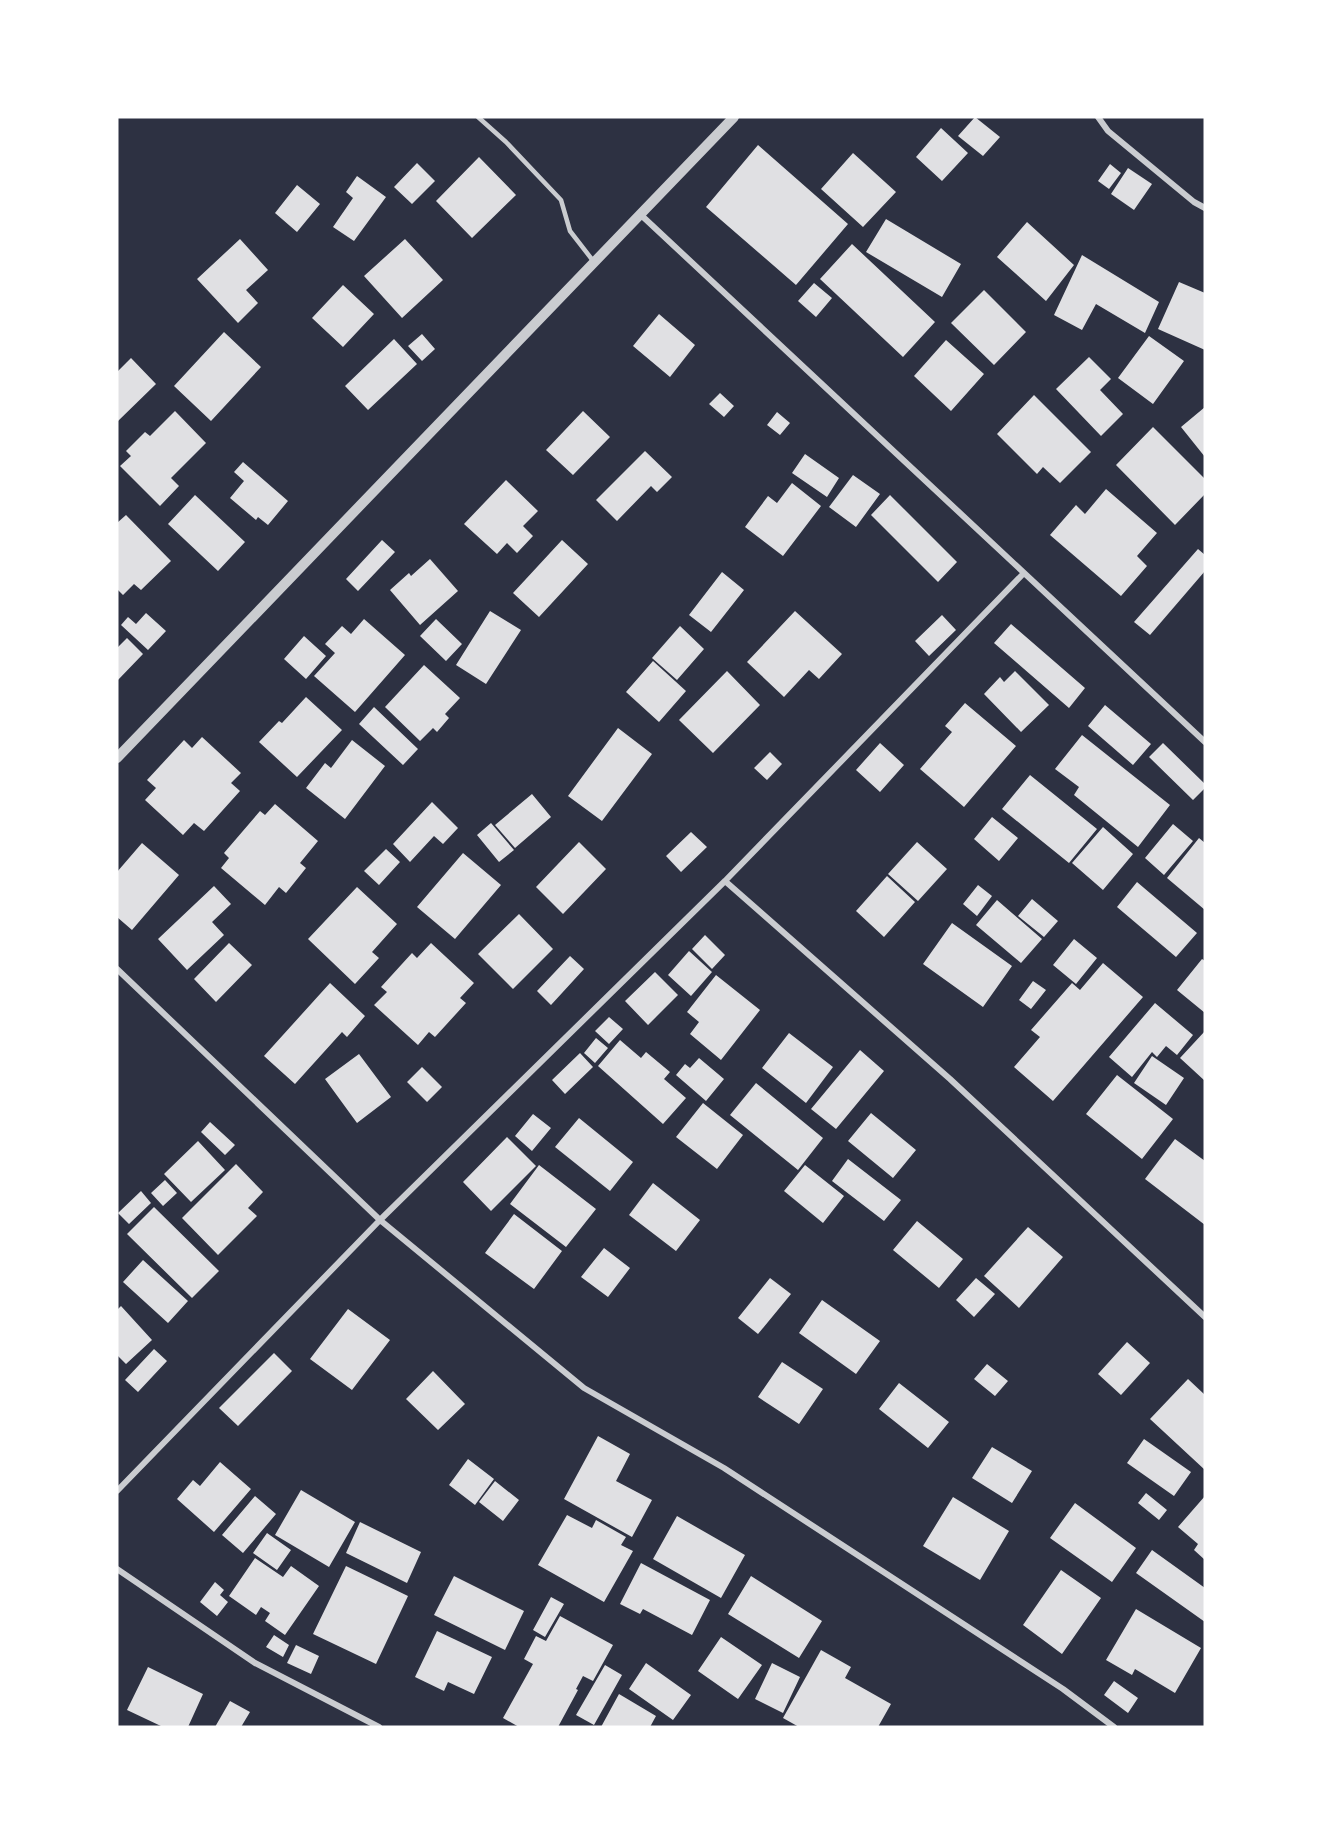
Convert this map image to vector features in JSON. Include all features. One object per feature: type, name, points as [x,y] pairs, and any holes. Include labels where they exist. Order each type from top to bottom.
[{"type":"street","points":[[117,758],[734,117]]},
{"type":"street","points":[[1098,117],[1108,131],[1194,202],[1205,208]]},
{"type":"street","points":[[640,215],[1205,742]]},
{"type":"street","points":[[117,1491],[380,1220],[725,881],[1023,574]]},
{"type":"street","points":[[725,881],[950,1079],[1205,1317]]},
{"type":"street","points":[[117,969],[380,1220],[585,1389],[724,1468],[1063,1689],[1114,1727]]},
{"type":"street","points":[[117,1569],[255,1663],[379,1727]]},
{"type":"lane","points":[[478,117],[506,142],[561,200],[570,231],[594,262]]},
{"type":"building","points":[[975,117],[1000,137],[983,156],[958,136]]},
{"type":"building","points":[[941,128],[968,153],[942,181],[916,157]]},
{"type":"building","points":[[758,145],[848,224],[796,285],[706,207]]},
{"type":"building","points":[[853,153],[896,192],[863,227],[821,189]]},
{"type":"building","points":[[479,157],[516,195],[472,238],[436,201]]},
{"type":"building","points":[[417,163],[435,181],[412,204],[394,187]]},
{"type":"building","points":[[1110,164],[1121,173],[1109,189],[1098,181]]},
{"type":"building","points":[[1128,168],[1152,184],[1134,210],[1111,194]]},
{"type":"building","points":[[357,176],[386,197],[354,241],[333,227],[353,198],[346,192]]},
{"type":"building","points":[[297,185],[320,204],[297,232],[275,213]]},
{"type":"building","points":[[886,219],[961,264],[942,297],[866,252]]},
{"type":"building","points":[[1027,222],[1074,265],[1046,301],[997,257]]},
{"type":"building","points":[[240,239],[268,270],[246,290],[258,303],[238,323],[197,279]]},
{"type":"building","points":[[405,239],[443,280],[402,318],[364,276]]},
{"type":"building","points":[[852,244],[935,322],[903,357],[820,279]]},
{"type":"building","points":[[1082,255],[1159,302],[1145,333],[1096,304],[1082,330],[1054,315]]},
{"type":"building","points":[[1179,282],[1205,293],[1205,350],[1158,329]]},
{"type":"building","points":[[814,283],[832,298],[816,317],[798,301]]},
{"type":"building","points":[[343,285],[374,314],[343,347],[312,318]]},
{"type":"building","points":[[984,290],[1026,332],[994,365],[951,323]]},
{"type":"building","points":[[659,314],[695,345],[670,377],[633,346]]},
{"type":"building","points":[[224,332],[261,367],[211,421],[174,386]]},
{"type":"building","points":[[422,334],[435,349],[422,361],[408,346]]},
{"type":"building","points":[[1149,336],[1184,361],[1153,404],[1118,378]]},
{"type":"building","points":[[394,339],[417,364],[368,410],[345,386]]},
{"type":"building","points":[[946,340],[984,374],[951,411],[914,376]]},
{"type":"building","points":[[1089,357],[1111,379],[1100,390],[1123,414],[1101,436],[1056,389]]},
{"type":"building","points":[[131,358],[156,384],[117,422],[117,372]]},
{"type":"building","points":[[720,393],[734,406],[724,417],[709,404]]},
{"type":"building","points":[[1034,395],[1091,452],[1060,483],[1043,467],[1037,474],[997,434]]},
{"type":"building","points":[[1205,407],[1205,457],[1181,427]]},
{"type":"building","points":[[175,411],[206,443],[171,478],[179,486],[160,506],[120,466],[131,456],[126,451],[145,432],[150,436]]},
{"type":"building","points":[[583,411],[610,437],[573,475],[546,450]]},
{"type":"building","points":[[777,412],[790,423],[780,435],[767,425]]},
{"type":"building","points":[[1153,427],[1205,479],[1205,494],[1175,525],[1116,465]]},
{"type":"building","points":[[645,451],[672,477],[657,492],[651,486],[617,521],[596,500]]},
{"type":"building","points":[[805,454],[839,478],[827,497],[792,473]]},
{"type":"building","points":[[243,462],[288,501],[268,525],[258,517],[256,520],[230,498],[244,481],[234,472]]},
{"type":"building","points":[[853,475],[880,494],[856,527],[829,507]]},
{"type":"building","points":[[506,480],[538,511],[523,526],[533,536],[517,553],[507,543],[497,554],[464,524]]},
{"type":"building","points":[[792,483],[821,506],[783,556],[745,527],[768,496],[777,503]]},
{"type":"building","points":[[1106,489],[1157,533],[1137,556],[1147,566],[1121,596],[1050,535],[1076,505],[1085,514]]},
{"type":"building","points":[[195,495],[245,542],[218,571],[168,524]]},
{"type":"building","points":[[890,495],[957,562],[938,582],[871,515]]},
{"type":"building","points":[[126,515],[171,561],[141,590],[134,584],[123,595],[117,589],[117,523]]},
{"type":"building","points":[[382,540],[395,552],[358,591],[346,579]]},
{"type":"building","points":[[562,540],[588,564],[539,617],[513,593]]},
{"type":"building","points":[[1198,549],[1205,555],[1205,571],[1150,635],[1134,622]]},
{"type":"building","points":[[430,559],[458,591],[420,625],[390,590]]},
{"type":"building","points":[[722,572],[744,590],[711,632],[689,615]]},
{"type":"building","points":[[490,611],[521,630],[486,684],[456,665]]},
{"type":"building","points":[[795,611],[842,654],[819,679],[809,670],[784,697],[747,662]]},
{"type":"building","points":[[146,613],[166,631],[148,650],[121,625],[128,617],[136,624]]},
{"type":"building","points":[[942,615],[956,630],[929,656],[915,641]]},
{"type":"building","points":[[364,619],[405,655],[355,712],[314,676],[335,653],[325,644],[342,626],[351,634]]},
{"type":"building","points":[[436,619],[462,644],[446,661],[420,636]]},
{"type":"building","points":[[1011,624],[1085,688],[1069,708],[994,643]]},
{"type":"building","points":[[680,626],[704,649],[677,680],[652,658]]},
{"type":"building","points":[[304,636],[326,656],[306,679],[284,659]]},
{"type":"building","points":[[127,638],[143,654],[117,681],[117,648]]},
{"type":"building","points":[[653,661],[686,691],[659,722],[626,692]]},
{"type":"building","points":[[424,665],[460,698],[445,714],[449,718],[437,732],[433,728],[420,741],[385,707]]},
{"type":"building","points":[[727,671],[760,705],[713,753],[679,720]]},
{"type":"building","points":[[1015,671],[1049,705],[1021,732],[984,694],[1000,677],[1004,682]]},
{"type":"building","points":[[306,697],[342,730],[297,777],[259,742],[279,721],[282,723]]},
{"type":"building","points":[[965,703],[1016,746],[964,807],[920,769],[952,732],[945,726]]},
{"type":"building","points":[[1105,705],[1151,744],[1133,765],[1088,726]]},
{"type":"building","points":[[374,707],[418,749],[403,765],[359,724]]},
{"type":"building","points":[[618,728],[652,754],[602,821],[568,796]]},
{"type":"building","points":[[1082,735],[1170,805],[1138,847],[1074,795],[1079,787],[1055,769]]},
{"type":"building","points":[[202,737],[241,773],[231,783],[240,791],[204,831],[194,823],[183,835],[145,800],[156,788],[147,780],[184,740],[192,748]]},
{"type":"building","points":[[352,740],[385,766],[345,819],[306,788],[325,763],[331,768]]},
{"type":"building","points":[[880,743],[904,765],[880,792],[856,770]]},
{"type":"building","points":[[1163,743],[1205,784],[1205,788],[1193,800],[1149,757]]},
{"type":"building","points":[[770,752],[782,764],[767,780],[754,768]]},
{"type":"building","points":[[1030,775],[1097,829],[1069,863],[1002,809]]},
{"type":"building","points":[[532,794],[551,817],[515,848],[495,825]]},
{"type":"building","points":[[432,802],[458,828],[443,844],[434,836],[410,862],[393,844]]},
{"type":"building","points":[[275,804],[318,841],[300,863],[306,868],[286,893],[279,887],[265,905],[221,868],[229,858],[224,853],[260,811],[265,815]]},
{"type":"building","points":[[992,817],[1018,838],[999,861],[974,839]]},
{"type":"building","points":[[491,823],[514,850],[499,862],[477,835]]},
{"type":"building","points":[[1173,824],[1193,841],[1164,875],[1145,858]]},
{"type":"building","points":[[1103,827],[1133,854],[1103,890],[1072,863]]},
{"type":"building","points":[[691,832],[707,847],[681,872],[666,856]]},
{"type":"building","points":[[1199,838],[1205,843],[1205,910],[1167,878]]},
{"type":"building","points":[[579,842],[606,869],[563,914],[536,887]]},
{"type":"building","points":[[917,842],[947,869],[918,901],[888,874]]},
{"type":"building","points":[[142,843],[179,875],[132,930],[117,917],[117,872]]},
{"type":"building","points":[[386,849],[400,862],[379,885],[364,871]]},
{"type":"building","points":[[463,853],[501,885],[455,939],[417,907]]},
{"type":"building","points":[[887,876],[915,902],[884,937],[856,911]]},
{"type":"building","points":[[1137,882],[1197,933],[1176,957],[1117,907]]},
{"type":"building","points":[[978,885],[992,896],[977,916],[963,904]]},
{"type":"building","points":[[214,886],[231,904],[212,922],[224,935],[187,970],[158,939]]},
{"type":"building","points":[[357,887],[397,924],[372,952],[379,958],[355,984],[308,939]]},
{"type":"building","points":[[1032,899],[1058,921],[1044,937],[1018,916]]},
{"type":"building","points":[[997,900],[1042,939],[1021,963],[976,925]]},
{"type":"building","points":[[519,914],[553,949],[513,989],[478,954]]},
{"type":"building","points":[[952,923],[1012,966],[983,1007],[923,964]]},
{"type":"building","points":[[705,935],[725,955],[712,969],[692,949]]},
{"type":"building","points":[[1074,939],[1097,958],[1076,984],[1053,965]]},
{"type":"building","points":[[229,943],[252,965],[216,1002],[194,979]]},
{"type":"building","points":[[431,943],[474,983],[460,998],[466,1003],[435,1037],[429,1032],[418,1045],[374,1005],[387,992],[381,987],[412,953],[417,958]]},
{"type":"building","points":[[689,951],[712,972],[691,996],[668,975]]},
{"type":"building","points":[[570,956],[584,969],[551,1005],[537,991]]},
{"type":"building","points":[[1202,959],[1205,961],[1205,1013],[1177,990]]},
{"type":"building","points":[[1103,963],[1143,997],[1053,1101],[1014,1067],[1040,1037],[1031,1030],[1072,983],[1080,990]]},
{"type":"building","points":[[655,972],[678,995],[648,1025],[625,1001]]},
{"type":"building","points":[[716,975],[760,1010],[721,1060],[690,1034],[699,1022],[687,1012]]},
{"type":"building","points":[[1033,981],[1046,990],[1031,1009],[1019,1000]]},
{"type":"building","points":[[330,983],[365,1016],[347,1037],[342,1032],[295,1084],[264,1056]]},
{"type":"building","points":[[1155,1003],[1193,1035],[1177,1055],[1166,1046],[1157,1057],[1152,1052],[1132,1077],[1109,1057]]},
{"type":"building","points":[[609,1017],[623,1029],[609,1044],[595,1031]]},
{"type":"building","points":[[1205,1031],[1205,1081],[1180,1058]]},
{"type":"building","points":[[789,1033],[833,1067],[806,1103],[762,1068]]},
{"type":"building","points":[[596,1038],[608,1048],[595,1063],[584,1053]]},
{"type":"building","points":[[620,1040],[641,1058],[646,1052],[670,1072],[664,1079],[686,1098],[663,1124],[598,1066]]},
{"type":"building","points":[[860,1050],[884,1071],[836,1129],[811,1109]]},
{"type":"building","points":[[580,1053],[593,1067],[565,1094],[552,1080]]},
{"type":"building","points":[[359,1054],[391,1097],[357,1123],[325,1079]]},
{"type":"building","points":[[1152,1056],[1184,1078],[1166,1105],[1134,1083]]},
{"type":"building","points":[[699,1058],[724,1079],[706,1101],[676,1075],[685,1064],[690,1068]]},
{"type":"building","points":[[422,1067],[442,1087],[427,1102],[407,1082]]},
{"type":"building","points":[[1117,1075],[1173,1119],[1142,1159],[1086,1114]]},
{"type":"building","points":[[756,1083],[823,1138],[798,1170],[730,1115]]},
{"type":"building","points":[[703,1103],[743,1135],[717,1169],[676,1137]]},
{"type":"building","points":[[871,1113],[916,1150],[893,1178],[848,1141]]},
{"type":"building","points":[[533,1114],[551,1128],[532,1151],[515,1136]]},
{"type":"building","points":[[579,1118],[633,1162],[610,1191],[555,1147]]},
{"type":"building","points":[[210,1122],[235,1145],[225,1155],[201,1132]]},
{"type":"building","points":[[507,1137],[536,1166],[491,1211],[463,1182]]},
{"type":"building","points":[[1175,1139],[1205,1161],[1205,1225],[1145,1179]]},
{"type":"building","points":[[198,1141],[225,1170],[191,1202],[164,1174]]},
{"type":"building","points":[[848,1159],[901,1200],[884,1221],[832,1181]]},
{"type":"building","points":[[236,1164],[263,1192],[248,1208],[257,1216],[218,1255],[182,1218]]},
{"type":"building","points":[[539,1165],[596,1209],[566,1247],[510,1204]]},
{"type":"building","points":[[805,1165],[844,1196],[823,1223],[784,1191]]},
{"type":"building","points":[[165,1180],[177,1193],[163,1206],[151,1193]]},
{"type":"building","points":[[653,1183],[700,1220],[676,1251],[629,1215]]},
{"type":"building","points":[[141,1191],[151,1203],[129,1224],[118,1213]]},
{"type":"building","points":[[154,1207],[219,1271],[192,1298],[127,1234]]},
{"type":"building","points":[[514,1214],[562,1251],[534,1289],[485,1253]]},
{"type":"building","points":[[917,1221],[963,1259],[939,1288],[893,1250]]},
{"type":"building","points":[[1028,1227],[1063,1257],[1019,1308],[984,1276]]},
{"type":"building","points":[[604,1248],[630,1268],[608,1297],[581,1277]]},
{"type":"building","points":[[143,1260],[188,1301],[168,1323],[123,1282]]},
{"type":"building","points":[[770,1278],[791,1294],[758,1334],[738,1318]]},
{"type":"building","points":[[976,1278],[995,1294],[974,1317],[956,1300]]},
{"type":"building","points":[[822,1300],[880,1341],[856,1374],[799,1333]]},
{"type":"building","points":[[121,1306],[152,1340],[126,1364],[117,1355],[117,1310]]},
{"type":"building","points":[[348,1309],[390,1340],[352,1390],[310,1359]]},
{"type":"building","points":[[1127,1342],[1150,1363],[1121,1395],[1098,1374]]},
{"type":"building","points":[[154,1349],[167,1361],[138,1392],[125,1380]]},
{"type":"building","points":[[274,1353],[292,1371],[238,1426],[219,1408]]},
{"type":"building","points":[[782,1362],[823,1389],[799,1424],[758,1397]]},
{"type":"building","points":[[987,1364],[1008,1381],[995,1396],[974,1379]]},
{"type":"building","points":[[433,1371],[465,1404],[438,1430],[406,1399]]},
{"type":"building","points":[[1188,1379],[1205,1395],[1205,1470],[1150,1419]]},
{"type":"building","points":[[899,1383],[949,1422],[928,1448],[879,1409]]},
{"type":"building","points":[[598,1436],[630,1454],[616,1481],[652,1500],[632,1537],[564,1499]]},
{"type":"building","points":[[1144,1439],[1191,1472],[1174,1496],[1127,1463]]},
{"type":"building","points":[[992,1447],[1032,1471],[1012,1503],[972,1478]]},
{"type":"building","points":[[468,1459],[494,1479],[475,1505],[449,1485]]},
{"type":"building","points":[[220,1462],[251,1489],[214,1532],[177,1499],[193,1480],[200,1486]]},
{"type":"building","points":[[495,1481],[519,1500],[503,1521],[479,1502]]},
{"type":"building","points":[[301,1490],[355,1522],[329,1567],[275,1535]]},
{"type":"building","points":[[1146,1493],[1167,1510],[1159,1520],[1138,1503]]},
{"type":"building","points":[[255,1496],[276,1514],[243,1553],[222,1535]]},
{"type":"building","points":[[1205,1496],[1205,1560],[1194,1550],[1198,1544],[1178,1527]]},
{"type":"building","points":[[953,1497],[1009,1531],[980,1580],[923,1546]]},
{"type":"building","points":[[1075,1503],[1136,1548],[1112,1582],[1050,1538]]},
{"type":"building","points":[[567,1515],[592,1528],[596,1520],[626,1537],[621,1545],[633,1551],[604,1602],[538,1565]]},
{"type":"building","points":[[677,1516],[745,1555],[721,1598],[653,1559]]},
{"type":"building","points":[[360,1522],[421,1552],[407,1583],[346,1553]]},
{"type":"building","points":[[267,1533],[291,1550],[277,1570],[253,1553]]},
{"type":"building","points":[[1152,1550],[1205,1588],[1205,1622],[1136,1573]]},
{"type":"building","points":[[255,1558],[283,1577],[291,1566],[319,1586],[285,1635],[265,1621],[270,1613],[261,1607],[256,1615],[229,1596]]},
{"type":"building","points":[[641,1563],[710,1600],[692,1635],[643,1609],[640,1614],[620,1604]]},
{"type":"building","points":[[346,1566],[408,1596],[376,1664],[313,1634]]},
{"type":"building","points":[[1061,1570],[1101,1598],[1062,1654],[1023,1625]]},
{"type":"building","points":[[454,1576],[524,1611],[505,1650],[434,1615]]},
{"type":"building","points":[[751,1576],[822,1621],[799,1658],[728,1614]]},
{"type":"building","points":[[215,1582],[224,1590],[220,1595],[228,1602],[217,1616],[200,1602]]},
{"type":"building","points":[[551,1597],[564,1604],[545,1637],[533,1630]]},
{"type":"building","points":[[1136,1609],[1201,1648],[1175,1693],[1135,1669],[1132,1675],[1106,1660]]},
{"type":"building","points":[[560,1616],[613,1645],[593,1681],[583,1676],[558,1727],[519,1727],[503,1718],[533,1664],[524,1659],[536,1636],[546,1641]]},
{"type":"building","points":[[437,1631],[492,1657],[474,1694],[448,1682],[444,1691],[415,1677]]},
{"type":"building","points":[[274,1635],[289,1645],[283,1657],[266,1647]]},
{"type":"building","points":[[721,1637],[762,1665],[738,1699],[698,1671]]},
{"type":"building","points":[[296,1645],[319,1656],[311,1674],[287,1663]]},
{"type":"building","points":[[821,1650],[851,1667],[845,1678],[891,1704],[878,1727],[799,1727],[783,1718]]},
{"type":"building","points":[[646,1663],[691,1695],[673,1720],[629,1689]]},
{"type":"building","points":[[772,1663],[800,1677],[783,1713],[755,1699]]},
{"type":"building","points":[[605,1665],[622,1675],[594,1725],[576,1715]]},
{"type":"building","points":[[148,1667],[203,1694],[188,1727],[163,1727],[127,1710]]},
{"type":"building","points":[[1114,1681],[1138,1698],[1128,1713],[1104,1695]]},
{"type":"building","points":[[619,1694],[656,1716],[650,1727],[601,1727]]},
{"type":"building","points":[[230,1701],[250,1712],[241,1727],[215,1727]]}]
